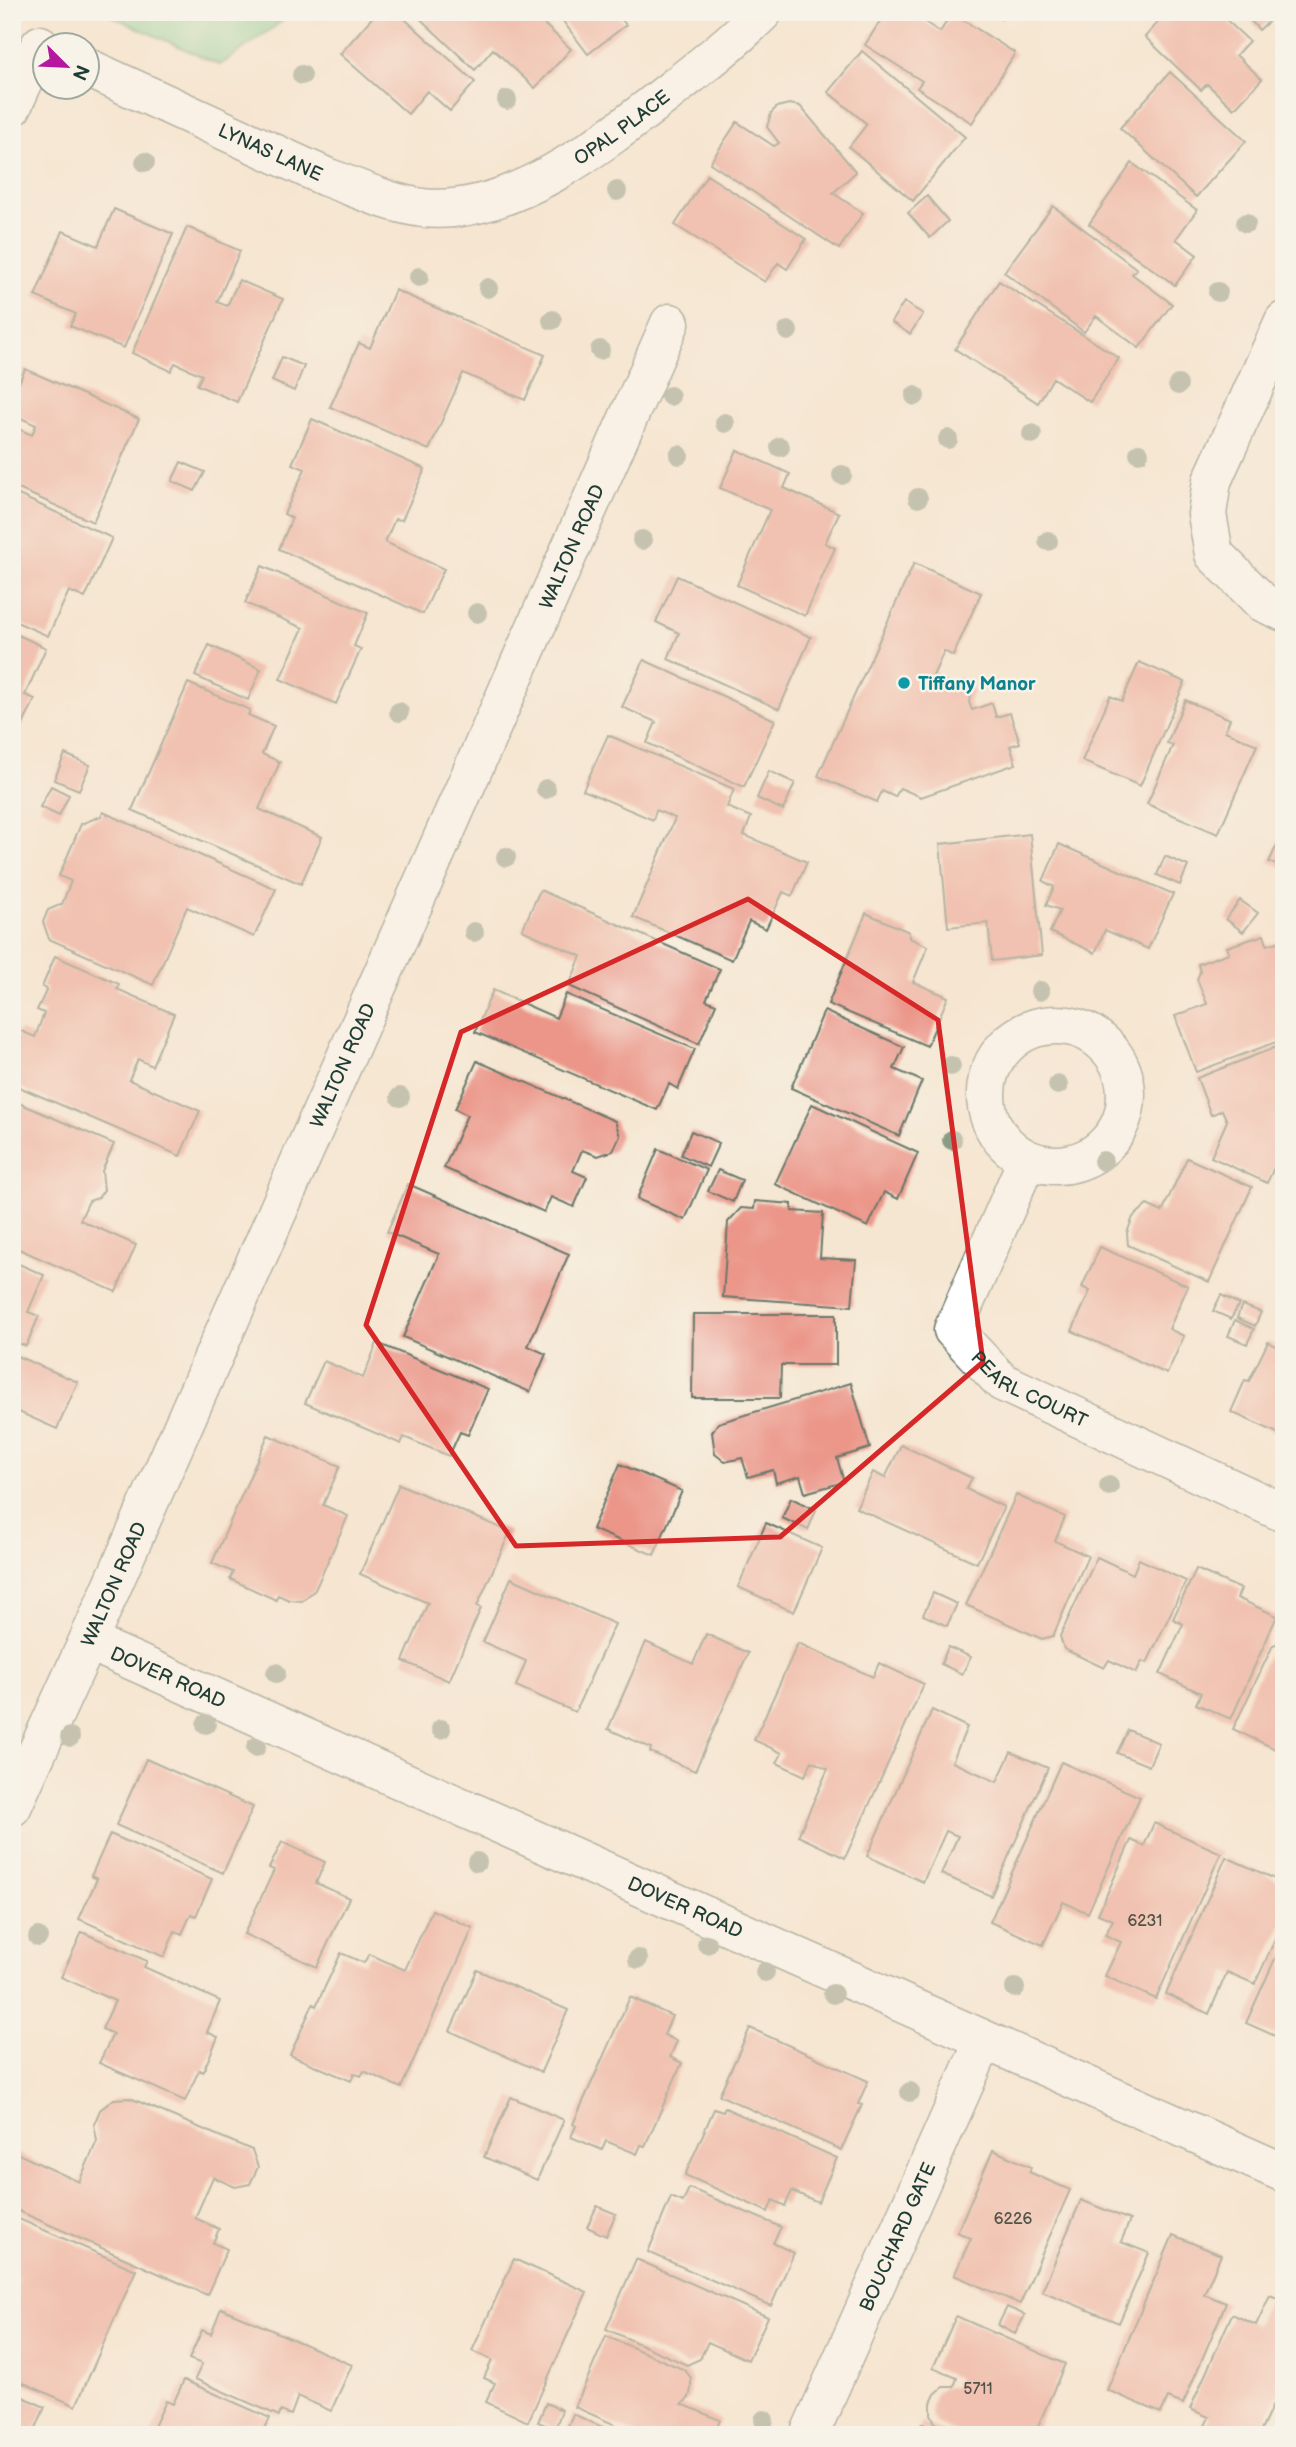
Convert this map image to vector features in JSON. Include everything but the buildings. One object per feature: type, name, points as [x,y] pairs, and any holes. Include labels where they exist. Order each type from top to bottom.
[{"type":"street","name":"OPAL PLACE","points":[[461,206],[502,197],[584,156],[710,60],[762,12]]},
{"type":"street","points":[[12,107],[32,45]]},
{"type":"street","name":"LYNAS LANE","points":[[102,74],[339,181],[397,202],[424,208],[461,206]]},
{"type":"street","points":[[1284,321],[1212,481],[1207,514],[1214,554],[1262,602],[1284,612]]},
{"type":"street","name":"WALTON ROAD","points":[[12,1807],[88,1641],[670,323]]},
{"type":"street","name":"PEARL COURT","points":[[1027,1160],[953,1330],[1002,1382],[1284,1513]]},
{"type":"street","name":"DOVER ROAD","points":[[88,1641],[1284,2174]]},
{"type":"street","name":"BOUCHARD GATE","points":[[809,2435],[984,2040]]},
{"type":"highlighted area","points":[[748,899],[938,1020],[983,1362],[780,1537],[516,1546],[366,1325],[461,1032]]},
{"type":"green space","points":[[103,12],[295,12],[220,65]]},
{"type":"place","name":"Tiffany Manor","points":[[904,683]]}]
